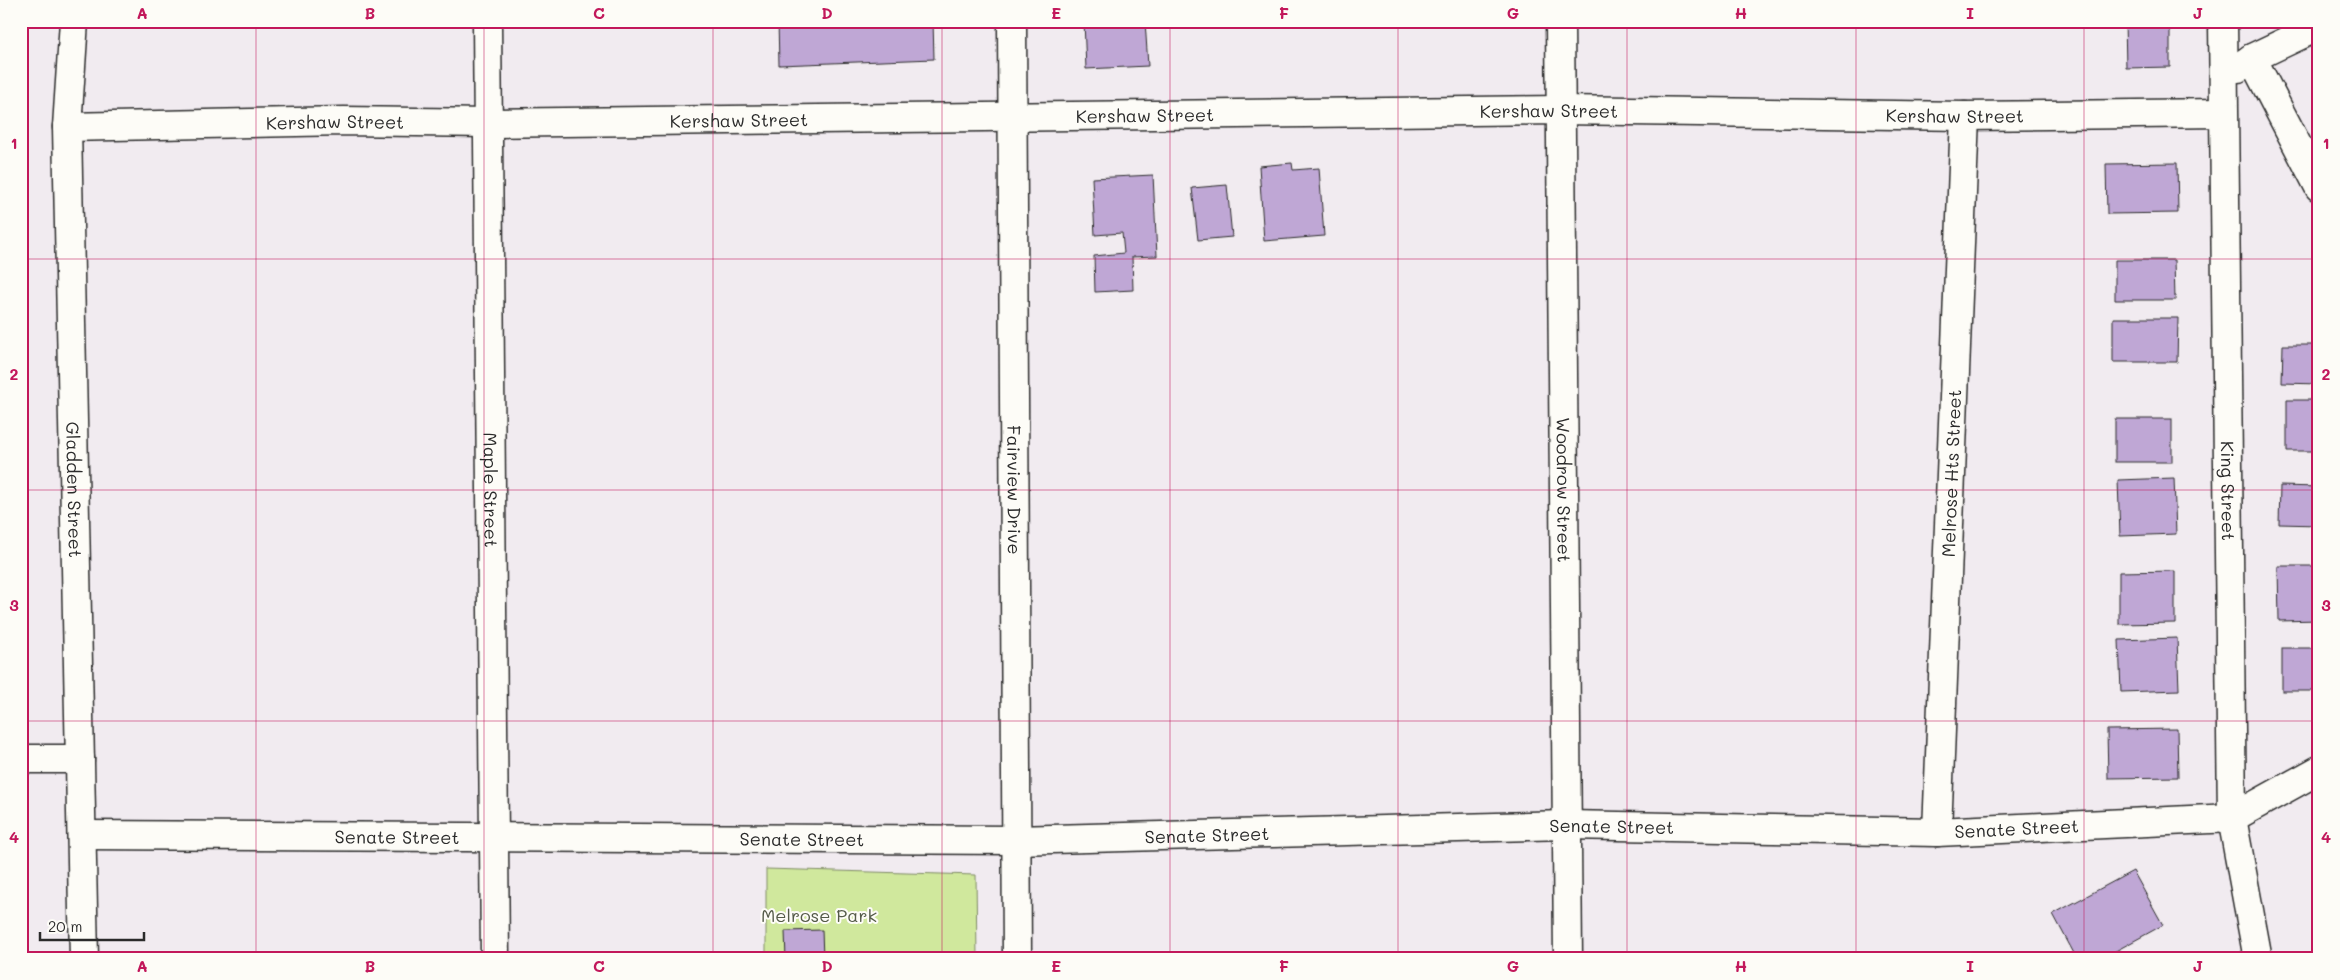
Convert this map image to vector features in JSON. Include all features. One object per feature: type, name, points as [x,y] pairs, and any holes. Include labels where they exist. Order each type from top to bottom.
[{"type":"street","name":"Gladden Street","points":[[74,21],[67,128],[83,835],[84,959]]},
{"type":"street","name":"Maple Street","points":[[487,21],[495,959]]},
{"type":"street","name":"Fairview Drive","points":[[1012,21],[1017,959]]},
{"type":"street","name":"Woodrow Street","points":[[1560,21],[1568,959]]},
{"type":"street","name":"King Street","points":[[2223,21],[2232,818],[2258,959]]},
{"type":"street","points":[[2223,80],[2252,58],[2319,26]]},
{"type":"street","points":[[2252,58],[2319,187]]},
{"type":"street","name":"Kershaw Street","points":[[67,128],[344,121],[488,123],[1560,110],[1965,116],[2223,113]]},
{"type":"street","name":"Melrose Hts Street","points":[[1937,832],[1965,116]]},
{"type":"street","points":[[21,759],[80,759]]},
{"type":"street","name":"Senate Street","points":[[83,835],[1016,840],[1567,825],[1937,832],[2232,818],[2319,770]]},
{"type":"green space","name":"Melrose Park","points":[[766,869],[976,875],[977,959],[766,959]]},
{"type":"building","points":[[778,21],[933,21],[934,59],[779,65]]},
{"type":"building","points":[[1084,21],[1145,21],[1148,66],[1086,69]]},
{"type":"building","points":[[2125,21],[2170,21],[2170,67],[2126,68]]},
{"type":"building","points":[[1292,163],[1293,170],[1319,168],[1324,236],[1264,241],[1259,166]]},
{"type":"building","points":[[2177,163],[2178,213],[2107,214],[2106,164]]},
{"type":"building","points":[[1153,175],[1157,256],[1132,257],[1133,290],[1095,292],[1094,256],[1124,253],[1122,233],[1095,235],[1092,178]]},
{"type":"building","points":[[1227,185],[1232,237],[1198,240],[1192,188]]},
{"type":"building","points":[[2115,260],[2174,260],[2175,300],[2115,300]]},
{"type":"building","points":[[2113,318],[2178,318],[2177,362],[2113,362]]},
{"type":"building","points":[[2283,345],[2319,345],[2319,384],[2282,383]]},
{"type":"building","points":[[2287,400],[2319,400],[2319,451],[2287,451]]},
{"type":"building","points":[[2115,419],[2172,419],[2172,462],[2115,462]]},
{"type":"building","points":[[2174,478],[2176,534],[2120,536],[2118,480]]},
{"type":"building","points":[[2280,486],[2319,487],[2319,525],[2279,524]]},
{"type":"building","points":[[2278,566],[2319,566],[2319,620],[2279,621]]},
{"type":"building","points":[[2175,571],[2175,623],[2119,624],[2119,572]]},
{"type":"building","points":[[2177,638],[2179,690],[2121,692],[2119,640]]},
{"type":"building","points":[[2282,648],[2319,648],[2319,691],[2282,691]]},
{"type":"building","points":[[2177,729],[2178,777],[2108,778],[2107,730]]},
{"type":"building","points":[[2133,871],[2163,925],[2101,959],[2077,959],[2053,914]]},
{"type":"building","points":[[822,930],[823,959],[786,959],[785,931]]}]
